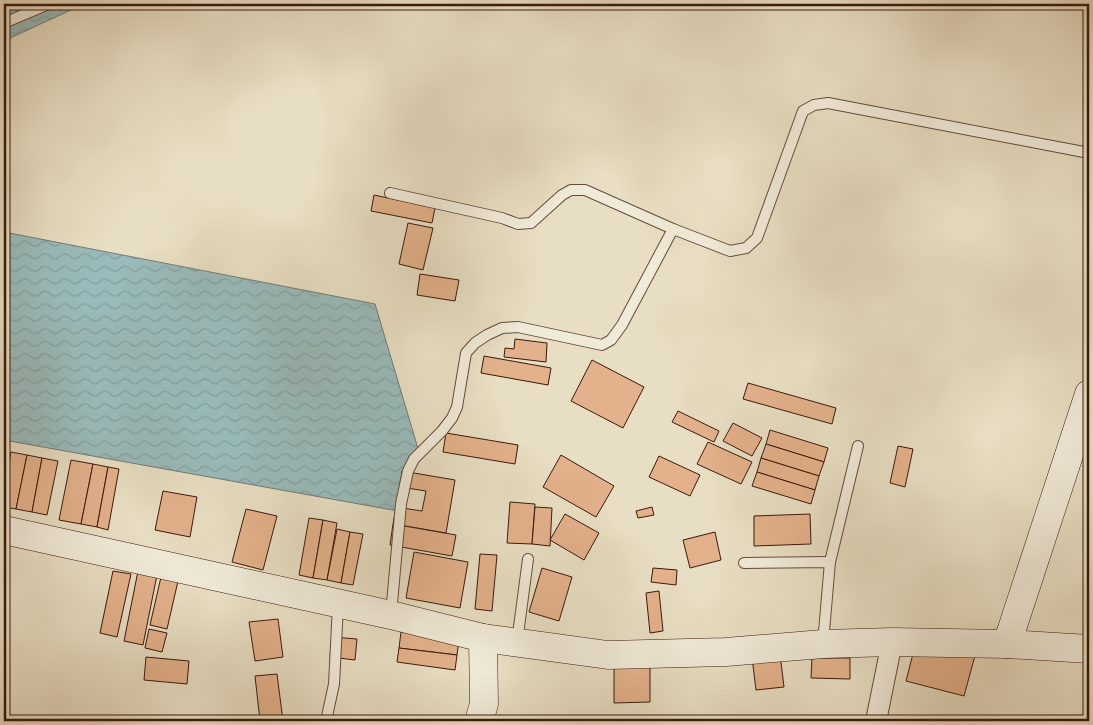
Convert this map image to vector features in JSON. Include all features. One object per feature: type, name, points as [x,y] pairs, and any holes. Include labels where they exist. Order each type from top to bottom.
[{"type":"street","points":[[1008,644],[1089,394]]},
{"type":"street","points":[[4,530],[391,615],[483,638],[608,654],[643,655],[726,652],[823,644],[892,642],[1008,644],[1089,649]]},
{"type":"street","points":[[479,721],[484,704],[483,638]]},
{"type":"street","points":[[876,721],[892,642]]},
{"type":"lane","points":[[4,23],[49,4]]},
{"type":"lane","points":[[390,193],[502,218],[518,224],[531,223],[562,195],[571,190],[585,190],[673,229],[730,251],[746,248],[757,238],[803,111],[814,105],[828,103],[1089,152]]},
{"type":"lane","points":[[391,615],[401,504],[408,471],[414,459],[442,431],[452,418],[457,407],[466,353],[475,343],[502,328],[518,327],[602,345],[611,340],[622,325],[673,229]]},
{"type":"lane","points":[[823,644],[830,562],[858,446]]},
{"type":"lane","points":[[517,642],[528,559]]},
{"type":"lane","points":[[744,563],[830,562]]},
{"type":"lane","points":[[326,721],[334,684],[338,604]]},
{"type":"water","points":[[4,4],[84,4],[10,38],[4,72]]},
{"type":"water","points":[[4,232],[375,304],[419,452],[398,511],[4,440]]},
{"type":"building","points":[[374,195],[435,208],[432,223],[371,211]]},
{"type":"building","points":[[408,223],[433,228],[423,270],[399,264]]},
{"type":"building","points":[[420,274],[459,280],[455,301],[417,295]]},
{"type":"building","points":[[515,339],[547,343],[546,362],[504,357],[505,348],[514,349]]},
{"type":"building","points":[[484,356],[551,368],[548,385],[481,373]]},
{"type":"building","points":[[592,360],[644,387],[623,428],[571,401]]},
{"type":"building","points":[[748,383],[836,408],[832,424],[743,399]]},
{"type":"building","points":[[678,411],[719,431],[714,442],[672,422]]},
{"type":"building","points":[[733,423],[762,438],[752,456],[723,441]]},
{"type":"building","points":[[770,430],[828,448],[824,462],[766,444]]},
{"type":"building","points":[[446,433],[518,445],[515,464],[443,452]]},
{"type":"building","points":[[708,442],[752,462],[741,484],[697,464]]},
{"type":"building","points":[[766,444],[824,462],[819,476],[761,458]]},
{"type":"building","points":[[898,446],[913,449],[905,487],[890,483]]},
{"type":"building","points":[[11,452],[27,455],[16,509],[4,507],[4,489]]},
{"type":"building","points":[[27,455],[42,458],[32,512],[16,509]]},
{"type":"building","points":[[561,455],[614,486],[596,517],[543,487]]},
{"type":"building","points":[[659,456],[700,475],[690,496],[649,477]]},
{"type":"building","points":[[42,458],[58,461],[47,515],[32,512]]},
{"type":"building","points":[[761,458],[819,476],[815,490],[757,472]]},
{"type":"building","points":[[71,460],[93,464],[81,524],[59,520]]},
{"type":"building","points":[[93,464],[108,467],[97,527],[81,524]]},
{"type":"building","points":[[108,467],[119,469],[108,530],[97,527]]},
{"type":"building","points":[[402,471],[455,480],[446,533],[393,524],[396,507],[422,511],[426,491],[400,487]]},
{"type":"building","points":[[757,472],[815,490],[811,504],[752,486]]},
{"type":"building","points":[[163,491],[197,497],[190,537],[155,530]]},
{"type":"building","points":[[510,502],[535,504],[532,544],[507,543]]},
{"type":"building","points":[[535,507],[552,508],[550,546],[532,544]]},
{"type":"building","points":[[652,507],[654,515],[638,518],[636,511]]},
{"type":"building","points":[[246,509],[277,516],[263,570],[232,562]]},
{"type":"building","points":[[565,514],[599,533],[584,560],[550,540]]},
{"type":"building","points":[[810,514],[811,544],[754,546],[754,516]]},
{"type":"building","points":[[309,518],[323,520],[313,578],[299,575]]},
{"type":"building","points":[[323,520],[337,523],[327,580],[313,578]]},
{"type":"building","points":[[393,524],[456,535],[452,556],[390,545]]},
{"type":"building","points":[[337,529],[350,532],[341,583],[327,580]]},
{"type":"building","points":[[350,532],[363,534],[353,585],[341,583]]},
{"type":"building","points":[[715,532],[721,560],[690,568],[683,540]]},
{"type":"building","points":[[414,552],[468,562],[460,608],[406,598]]},
{"type":"building","points":[[480,554],[497,555],[492,611],[475,609]]},
{"type":"building","points":[[542,568],[572,577],[559,621],[529,612]]},
{"type":"building","points":[[653,568],[677,570],[676,585],[651,582]]},
{"type":"building","points":[[113,571],[131,574],[117,637],[100,633]]},
{"type":"building","points":[[138,571],[157,575],[143,645],[124,641]]},
{"type":"building","points":[[161,577],[178,581],[167,629],[150,625]]},
{"type":"building","points":[[659,591],[663,631],[650,633],[646,593]]},
{"type":"building","points":[[278,619],[283,657],[255,661],[249,622]]},
{"type":"building","points":[[149,629],[167,633],[162,652],[145,648]]},
{"type":"building","points":[[401,632],[459,639],[457,655],[399,648]]},
{"type":"building","points":[[332,637],[357,639],[355,660],[330,657]]},
{"type":"building","points":[[915,646],[976,652],[964,696],[906,681]]},
{"type":"building","points":[[399,648],[457,655],[455,670],[397,662]]},
{"type":"building","points":[[780,654],[784,687],[756,690],[752,657]]},
{"type":"building","points":[[146,657],[189,661],[187,684],[144,680]]},
{"type":"building","points":[[812,658],[850,658],[850,679],[811,678]]},
{"type":"building","points":[[614,665],[650,665],[650,702],[614,703]]},
{"type":"building","points":[[277,674],[283,721],[260,721],[255,676]]}]
